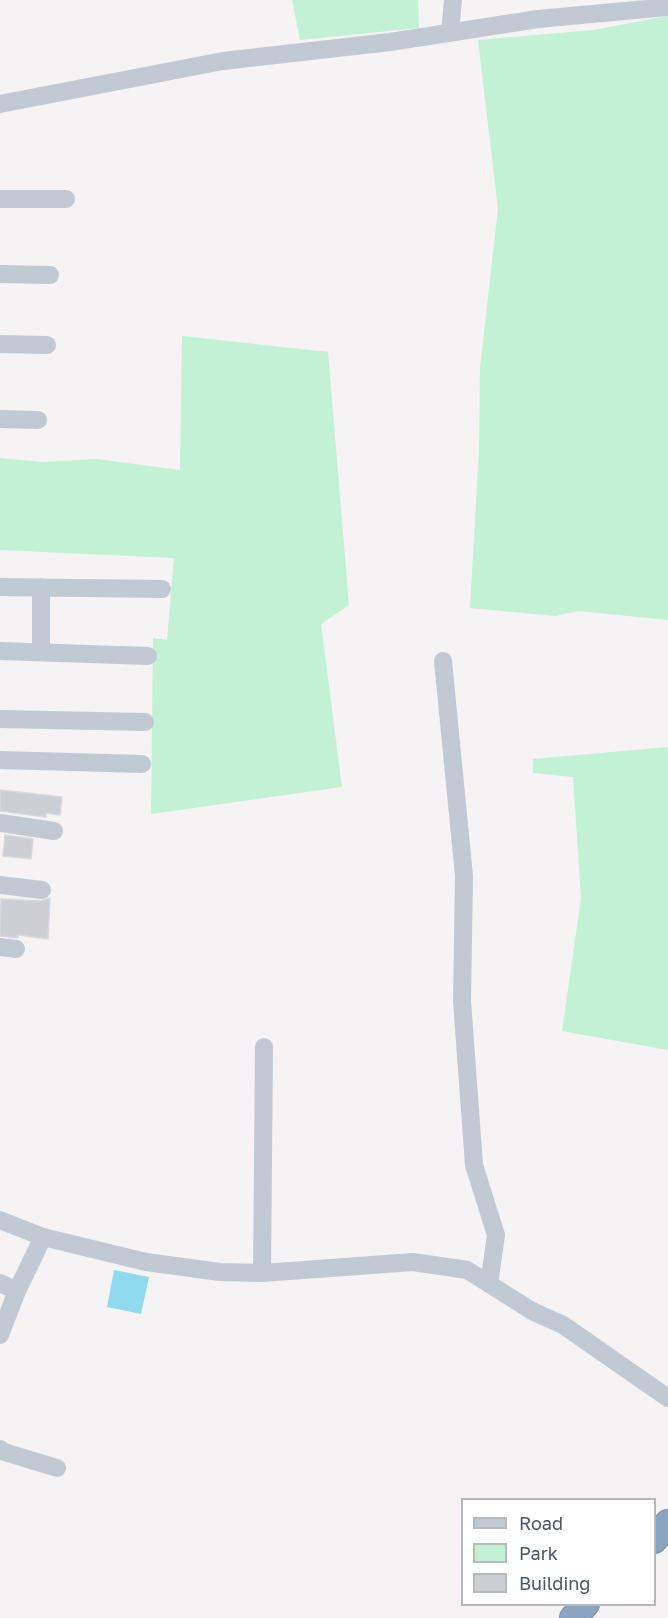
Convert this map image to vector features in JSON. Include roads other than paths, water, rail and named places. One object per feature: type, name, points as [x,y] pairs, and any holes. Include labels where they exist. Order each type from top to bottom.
[{"type":"highway","points":[[656,1538],[668,1524]]},
{"type":"highway","points":[[573,1618],[585,1606]]},
{"type":"street","points":[[450,33],[453,0]]},
{"type":"street","points":[[0,104],[223,61],[450,33],[538,19],[668,7]]},
{"type":"street","points":[[0,199],[66,199]]},
{"type":"street","points":[[0,274],[50,275]]},
{"type":"street","points":[[0,344],[47,345]]},
{"type":"street","points":[[0,419],[38,420]]},
{"type":"street","points":[[0,586],[162,589]]},
{"type":"street","points":[[40,587],[41,651]]},
{"type":"street","points":[[0,651],[148,656]]},
{"type":"street","points":[[443,661],[464,876],[462,1001],[474,1165],[496,1235],[489,1284]]},
{"type":"street","points":[[0,719],[145,722]]},
{"type":"street","points":[[0,760],[142,764]]},
{"type":"street","points":[[0,823],[54,831]]},
{"type":"street","points":[[0,885],[42,890]]},
{"type":"street","points":[[262,1273],[264,1047]]},
{"type":"street","points":[[0,1220],[43,1237],[146,1262],[220,1272],[262,1273],[413,1262],[467,1270],[532,1311],[563,1325],[668,1398]]},
{"type":"street","points":[[0,1335],[17,1291],[43,1237]]},
{"type":"street","points":[[0,1283],[17,1291]]},
{"type":"street","points":[[0,1449],[57,1468]]},
{"type":"water","points":[[114,1270],[149,1277],[141,1314],[107,1307]]}]
